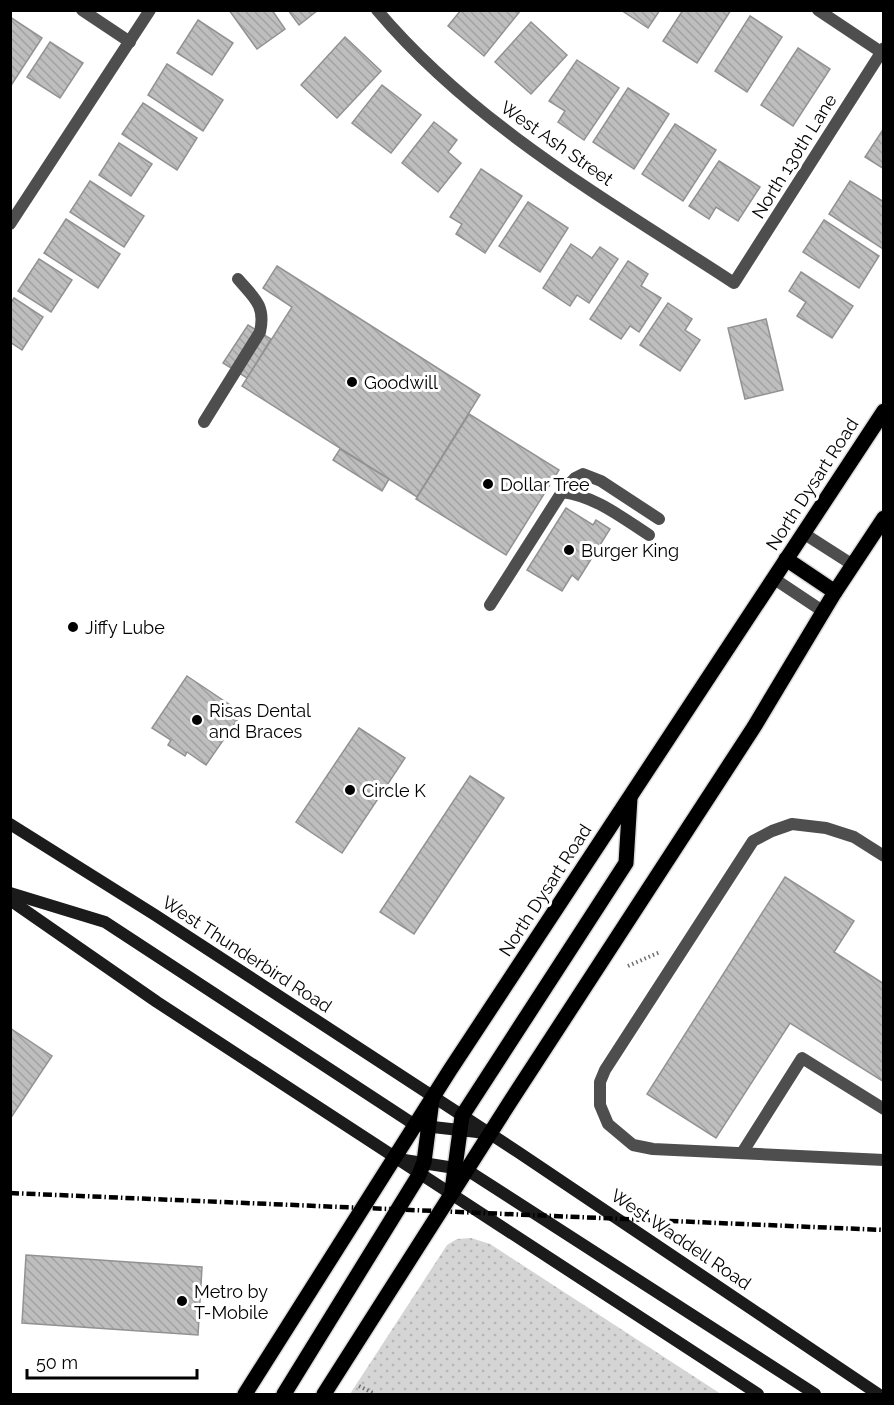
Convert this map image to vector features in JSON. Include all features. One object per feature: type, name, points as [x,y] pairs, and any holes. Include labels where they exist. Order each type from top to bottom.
[{"type":"main road","name":"North Dysart Road","points":[[245,1395],[394,1158],[422,1126],[432,1097],[884,411]]},
{"type":"main road","points":[[324,1395],[451,1196],[461,1169],[490,1134],[754,727],[835,592],[884,518]]},
{"type":"main road","points":[[786,559],[835,592]]},
{"type":"main road","points":[[461,1169],[461,1123],[626,863],[631,795]]},
{"type":"main road","name":"West Thunderbird Road","points":[[10,824],[154,915],[432,1097],[461,1123]]},
{"type":"main road","points":[[10,893],[105,922],[422,1126],[461,1123]]},
{"type":"main road","points":[[10,900],[157,1002],[394,1158],[422,1168],[461,1169],[815,1395]]},
{"type":"main road","name":"West Waddell Road","points":[[461,1123],[490,1134],[878,1395]]},
{"type":"main road","points":[[284,1395],[422,1168],[422,1126]]},
{"type":"main road","points":[[422,1168],[451,1196],[758,1395]]},
{"type":"street","points":[[82,10],[130,42]]},
{"type":"street","points":[[10,224],[150,10]]},
{"type":"street","name":"West Ash Street","points":[[377,10],[434,70],[497,125],[734,283]]},
{"type":"street","points":[[818,10],[882,50]]},
{"type":"street","name":"North 130th Lane","points":[[734,283],[882,50]]},
{"type":"street","points":[[204,422],[260,332],[263,318],[259,304],[238,279]]},
{"type":"street","points":[[490,605],[562,492],[575,478],[584,474],[601,481],[659,519]]},
{"type":"street","points":[[562,492],[579,494],[597,502],[649,535]]},
{"type":"street","points":[[803,533],[852,565]]},
{"type":"street","points":[[773,578],[824,612]]},
{"type":"street","points":[[884,856],[854,837],[826,828],[792,824],[753,841],[604,1070],[600,1082],[600,1105],[608,1124],[633,1144],[653,1149],[884,1160]]},
{"type":"street","points":[[742,1153],[802,1058],[884,1109]]},
{"type":"path","points":[[628,966],[662,952],[666,955]]},
{"type":"path","points":[[359,1386],[375,1395]]},
{"type":"shaded area","points":[[471,1238],[490,1244],[721,1394],[350,1394],[447,1245],[457,1239]]},
{"type":"building","points":[[229,10],[272,10],[285,29],[257,49]]},
{"type":"building","points":[[288,10],[318,10],[299,25]]},
{"type":"building","points":[[461,10],[521,10],[484,56],[448,26]]},
{"type":"building","points":[[621,10],[660,10],[648,28]]},
{"type":"building","points":[[683,10],[731,10],[697,63],[663,41]]},
{"type":"building","points":[[750,16],[782,37],[747,92],[715,71]]},
{"type":"building","points":[[10,17],[42,38],[10,87]]},
{"type":"building","points":[[198,20],[233,43],[212,75],[177,53]]},
{"type":"building","points":[[531,22],[567,55],[531,94],[495,62]]},
{"type":"building","points":[[345,37],[381,71],[337,118],[301,85]]},
{"type":"building","points":[[50,42],[83,63],[60,98],[27,77]]},
{"type":"building","points":[[798,48],[830,69],[793,126],[761,105]]},
{"type":"building","points":[[577,60],[619,88],[584,140],[558,122],[565,111],[549,101]]},
{"type":"building","points":[[167,64],[223,100],[203,131],[148,95]]},
{"type":"building","points":[[382,85],[421,115],[391,153],[352,123]]},
{"type":"building","points":[[628,88],[669,114],[634,169],[593,142]]},
{"type":"building","points":[[143,103],[197,138],[177,170],[122,134]]},
{"type":"building","points":[[434,122],[457,140],[448,152],[461,163],[438,192],[402,163]]},
{"type":"building","points":[[675,124],[716,150],[683,201],[642,174]]},
{"type":"building","points":[[884,128],[884,169],[865,157]]},
{"type":"building","points":[[119,143],[152,164],[131,196],[99,175]]},
{"type":"building","points":[[719,161],[760,187],[738,221],[716,207],[709,219],[689,206]]},
{"type":"building","points":[[481,169],[522,196],[485,253],[456,234],[462,224],[450,217]]},
{"type":"building","points":[[90,181],[144,216],[124,247],[70,212]]},
{"type":"building","points":[[850,181],[884,202],[883,249],[829,214]]},
{"type":"building","points":[[528,202],[568,228],[540,272],[499,246]]},
{"type":"building","points":[[66,219],[120,254],[98,288],[44,253]]},
{"type":"building","points":[[824,220],[879,256],[859,288],[803,252]]},
{"type":"building","points":[[571,244],[592,258],[600,247],[618,259],[589,303],[577,295],[570,306],[543,288]]},
{"type":"building","points":[[39,259],[72,280],[51,312],[18,291]]},
{"type":"building","points":[[628,261],[648,274],[641,286],[661,298],[639,332],[630,326],[621,339],[590,319]]},
{"type":"building","name":"Goodwill","points":[[277,266],[480,395],[417,497],[242,386],[292,307],[263,288]]},
{"type":"building","points":[[801,272],[853,306],[832,338],[797,316],[806,302],[789,291]]},
{"type":"building","points":[[14,298],[43,317],[22,350],[10,342],[10,304]]},
{"type":"building","points":[[668,303],[692,319],[685,330],[700,340],[680,371],[640,345]]},
{"type":"building","points":[[766,319],[783,390],[745,399],[728,328]]},
{"type":"building","points":[[248,325],[271,339],[247,378],[223,363]]},
{"type":"building","name":"Dollar Tree","points":[[469,414],[559,470],[506,555],[416,499]]},
{"type":"building","points":[[340,449],[389,479],[382,491],[333,460]]},
{"type":"building","name":"Burger King","points":[[566,508],[593,525],[596,520],[610,529],[578,580],[572,575],[562,591],[527,570]]},
{"type":"building","name":"Risas Dental and Braces","points":[[187,676],[242,713],[206,765],[187,752],[185,756],[168,745],[171,740],[152,728]]},
{"type":"building","name":"Circle K","points":[[359,728],[405,758],[342,853],[296,822]]},
{"type":"building","name":"Circle K","points":[[470,776],[504,798],[414,934],[380,912]]},
{"type":"building","points":[[785,877],[854,921],[834,952],[884,984],[884,1082],[790,1023],[716,1138],[647,1094]]},
{"type":"building","points":[[10,1028],[52,1056],[10,1119]]},
{"type":"building","points":[[26,1255],[202,1267],[198,1335],[22,1323]]},
{"type":"railway","points":[[10,1193],[884,1230]]},
{"type":"place","name":"Goodwill","points":[[352,382]]},
{"type":"place","name":"Dollar Tree","points":[[488,484]]},
{"type":"place","name":"Burger King","points":[[569,550]]},
{"type":"place","name":"Jiffy Lube","points":[[73,627]]},
{"type":"place","name":"Risas Dental and Braces","points":[[197,720]]},
{"type":"place","name":"Circle K","points":[[350,790]]},
{"type":"place","name":"Metro by T-Mobile","points":[[182,1301]]}]
